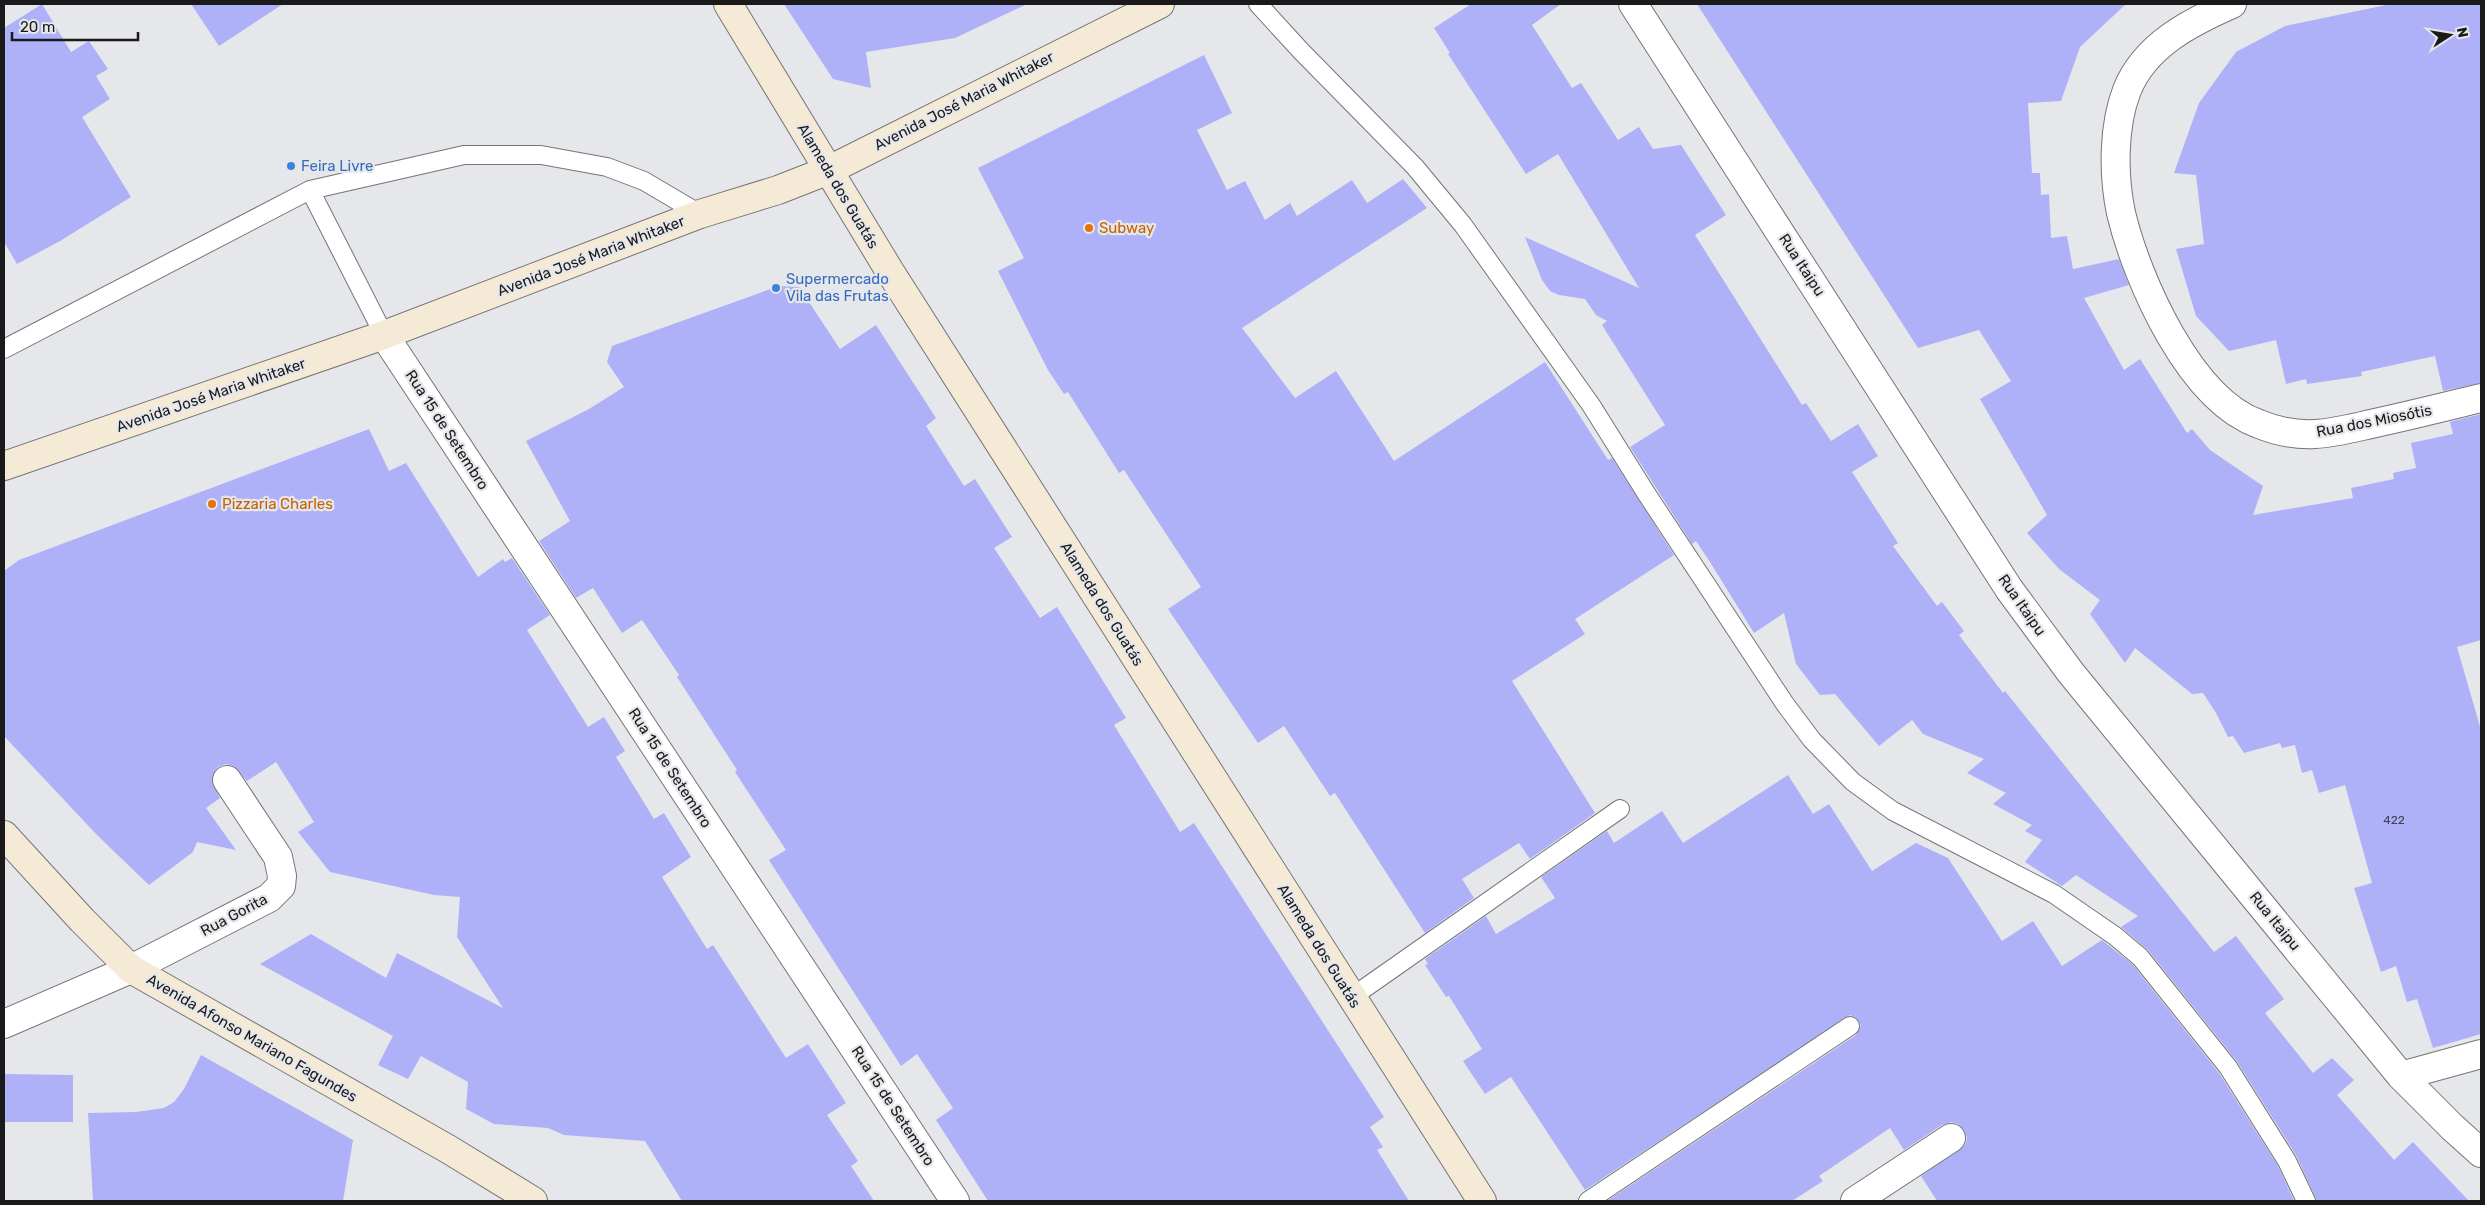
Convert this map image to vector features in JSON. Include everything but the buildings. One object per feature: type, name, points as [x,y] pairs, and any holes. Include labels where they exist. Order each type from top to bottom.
[{"type":"street","name":"Alameda dos Guatás","points":[[728,4],[889,270],[1482,1201]]},
{"type":"street","name":"Avenida José Maria Whitaker","points":[[4,466],[384,335],[700,214],[778,190],[829,170],[1160,4]]},
{"type":"street","name":"Rua Itaipu","points":[[1633,4],[2009,588],[2071,673],[2401,1076],[2452,1128],[2481,1153]]},
{"type":"street","name":"Rua dos Miosótis","points":[[2232,4],[2192,22],[2151,53],[2128,88],[2120,114],[2116,168],[2121,212],[2137,269],[2168,330],[2199,379],[2227,406],[2258,424],[2285,432],[2314,434],[2364,425],[2481,398]]},
{"type":"street","name":"Rua 15 de Setembro","points":[[384,335],[955,1201]]},
{"type":"street","name":"Rua Gorita","points":[[130,969],[269,898],[281,886],[282,876],[278,857],[227,780]]},
{"type":"street","name":"Avenida Afonso Mariano Fagundes","points":[[4,835],[130,969],[448,1150],[533,1201]]},
{"type":"street","points":[[4,1024],[130,969]]},
{"type":"street","points":[[2401,1076],[2481,1054]]},
{"type":"street","points":[[1855,1201],[1951,1138]]},
{"type":"lane","points":[[1258,4],[1301,51],[1415,167],[1462,225],[1591,405],[1646,494],[1785,704],[1812,740],[1852,782],[1893,811],[2054,894],[2115,936],[2140,957],[2228,1067],[2287,1161],[2306,1201]]},
{"type":"lane","points":[[4,349],[310,190],[464,155],[542,155],[607,167],[644,181],[700,214]]},
{"type":"lane","points":[[310,190],[384,335]]},
{"type":"lane","points":[[1352,997],[1620,809]]},
{"type":"lane","points":[[1588,1201],[1850,1026]]},
{"type":"place","name":"Feira Livre","points":[[291,166]]},
{"type":"place","name":"Subway","points":[[1089,228]]},
{"type":"place","name":"Supermercado Vila das Frutas","points":[[776,288]]},
{"type":"place","name":"Pizzaria Charles","points":[[212,504]]}]
